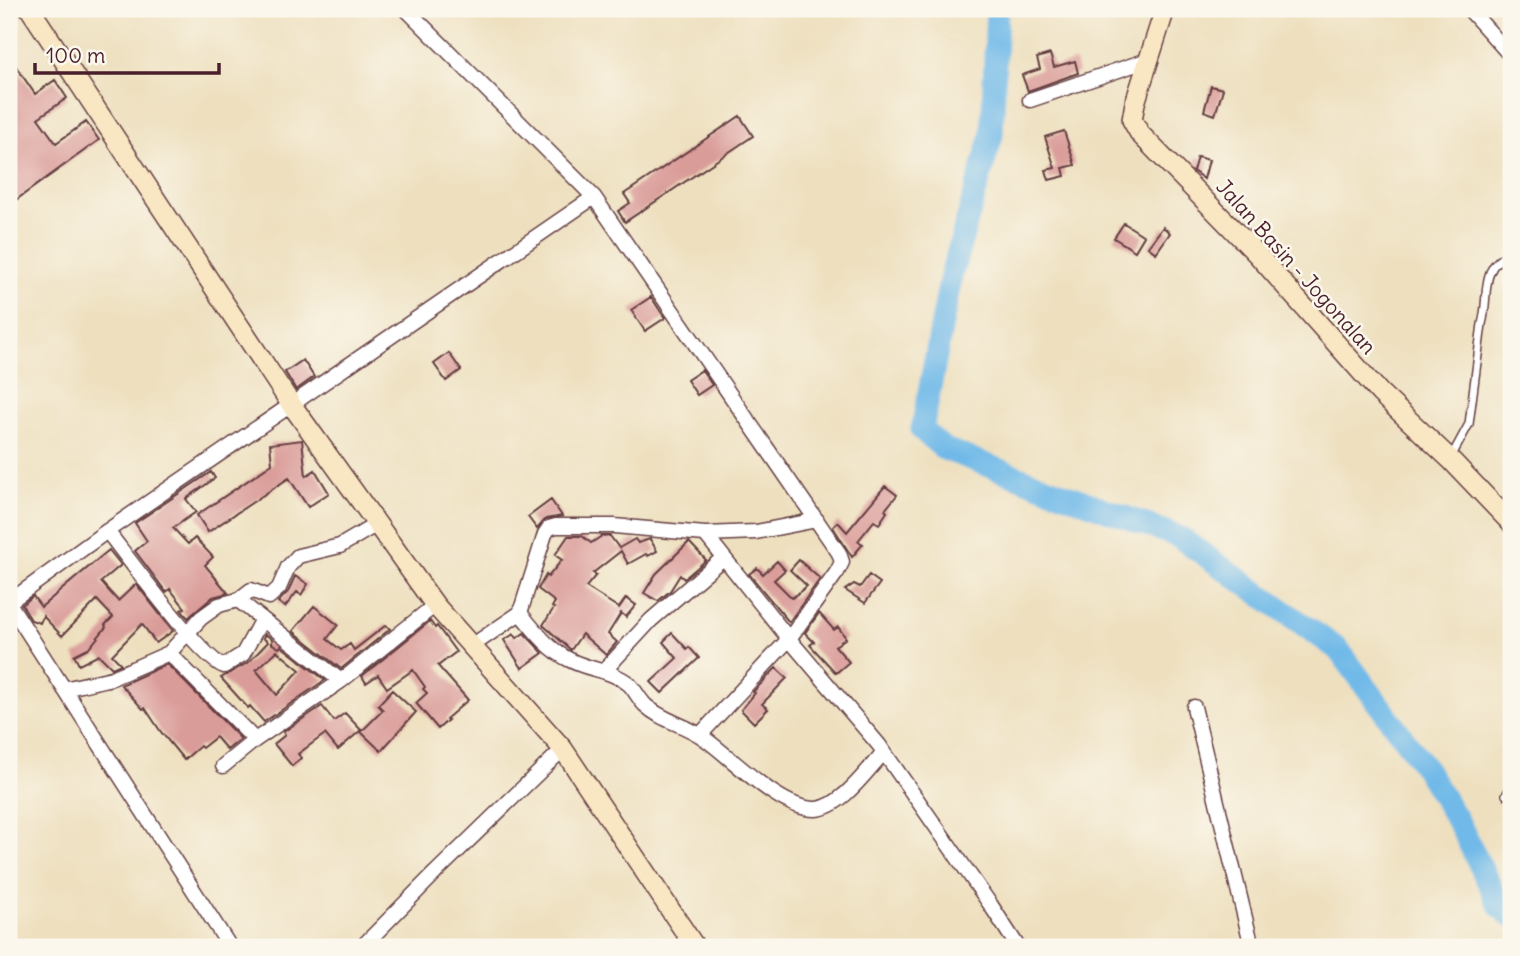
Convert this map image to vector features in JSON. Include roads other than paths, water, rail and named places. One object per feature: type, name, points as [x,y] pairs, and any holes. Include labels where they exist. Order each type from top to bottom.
[{"type":"street","points":[[30,9],[291,404],[435,605],[564,749],[695,947]]},
{"type":"street","points":[[406,9],[594,197],[839,553],[842,562],[789,639],[700,735]]},
{"type":"street","name":"Jalan Basin - Jogonalan","points":[[1165,9],[1135,103],[1132,120],[1140,134],[1257,254],[1380,393],[1450,459],[1511,523]]},
{"type":"street","points":[[1469,9],[1511,56]]},
{"type":"street","points":[[1030,100],[1148,60]]},
{"type":"street","points":[[230,947],[9,603],[107,531],[594,197]]},
{"type":"street","points":[[473,645],[520,613],[545,534],[550,528],[614,526],[705,534],[756,532],[817,520]]},
{"type":"street","points":[[64,689],[112,678],[169,653],[201,618],[219,605],[238,600],[251,590],[269,597],[279,588],[288,567],[298,556],[340,546],[377,524]]},
{"type":"street","points":[[107,531],[187,632],[217,664],[224,666],[243,654],[262,620]]},
{"type":"street","points":[[705,534],[884,752],[1018,947]]},
{"type":"street","points":[[604,671],[651,620],[723,558]]},
{"type":"street","points":[[238,600],[341,681]]},
{"type":"street","points":[[223,766],[255,740],[341,681],[435,605]]},
{"type":"street","points":[[520,613],[542,640],[570,660],[604,671],[628,684],[647,706],[700,735],[767,789],[797,804],[816,809],[832,804],[849,791],[884,752]]},
{"type":"street","points":[[169,653],[255,740]]},
{"type":"street","points":[[1194,707],[1252,947]]},
{"type":"street","points":[[362,947],[564,749]]},
{"type":"lane","points":[[1450,459],[1469,425],[1486,308],[1487,276],[1499,258],[1511,253]]},
{"type":"lane","points":[[1506,794],[1511,786]]},
{"type":"waterway","points":[[997,9],[992,135],[951,276],[922,430],[944,449],[1179,537],[1339,650],[1424,766],[1461,827],[1500,906],[1511,916]]}]
